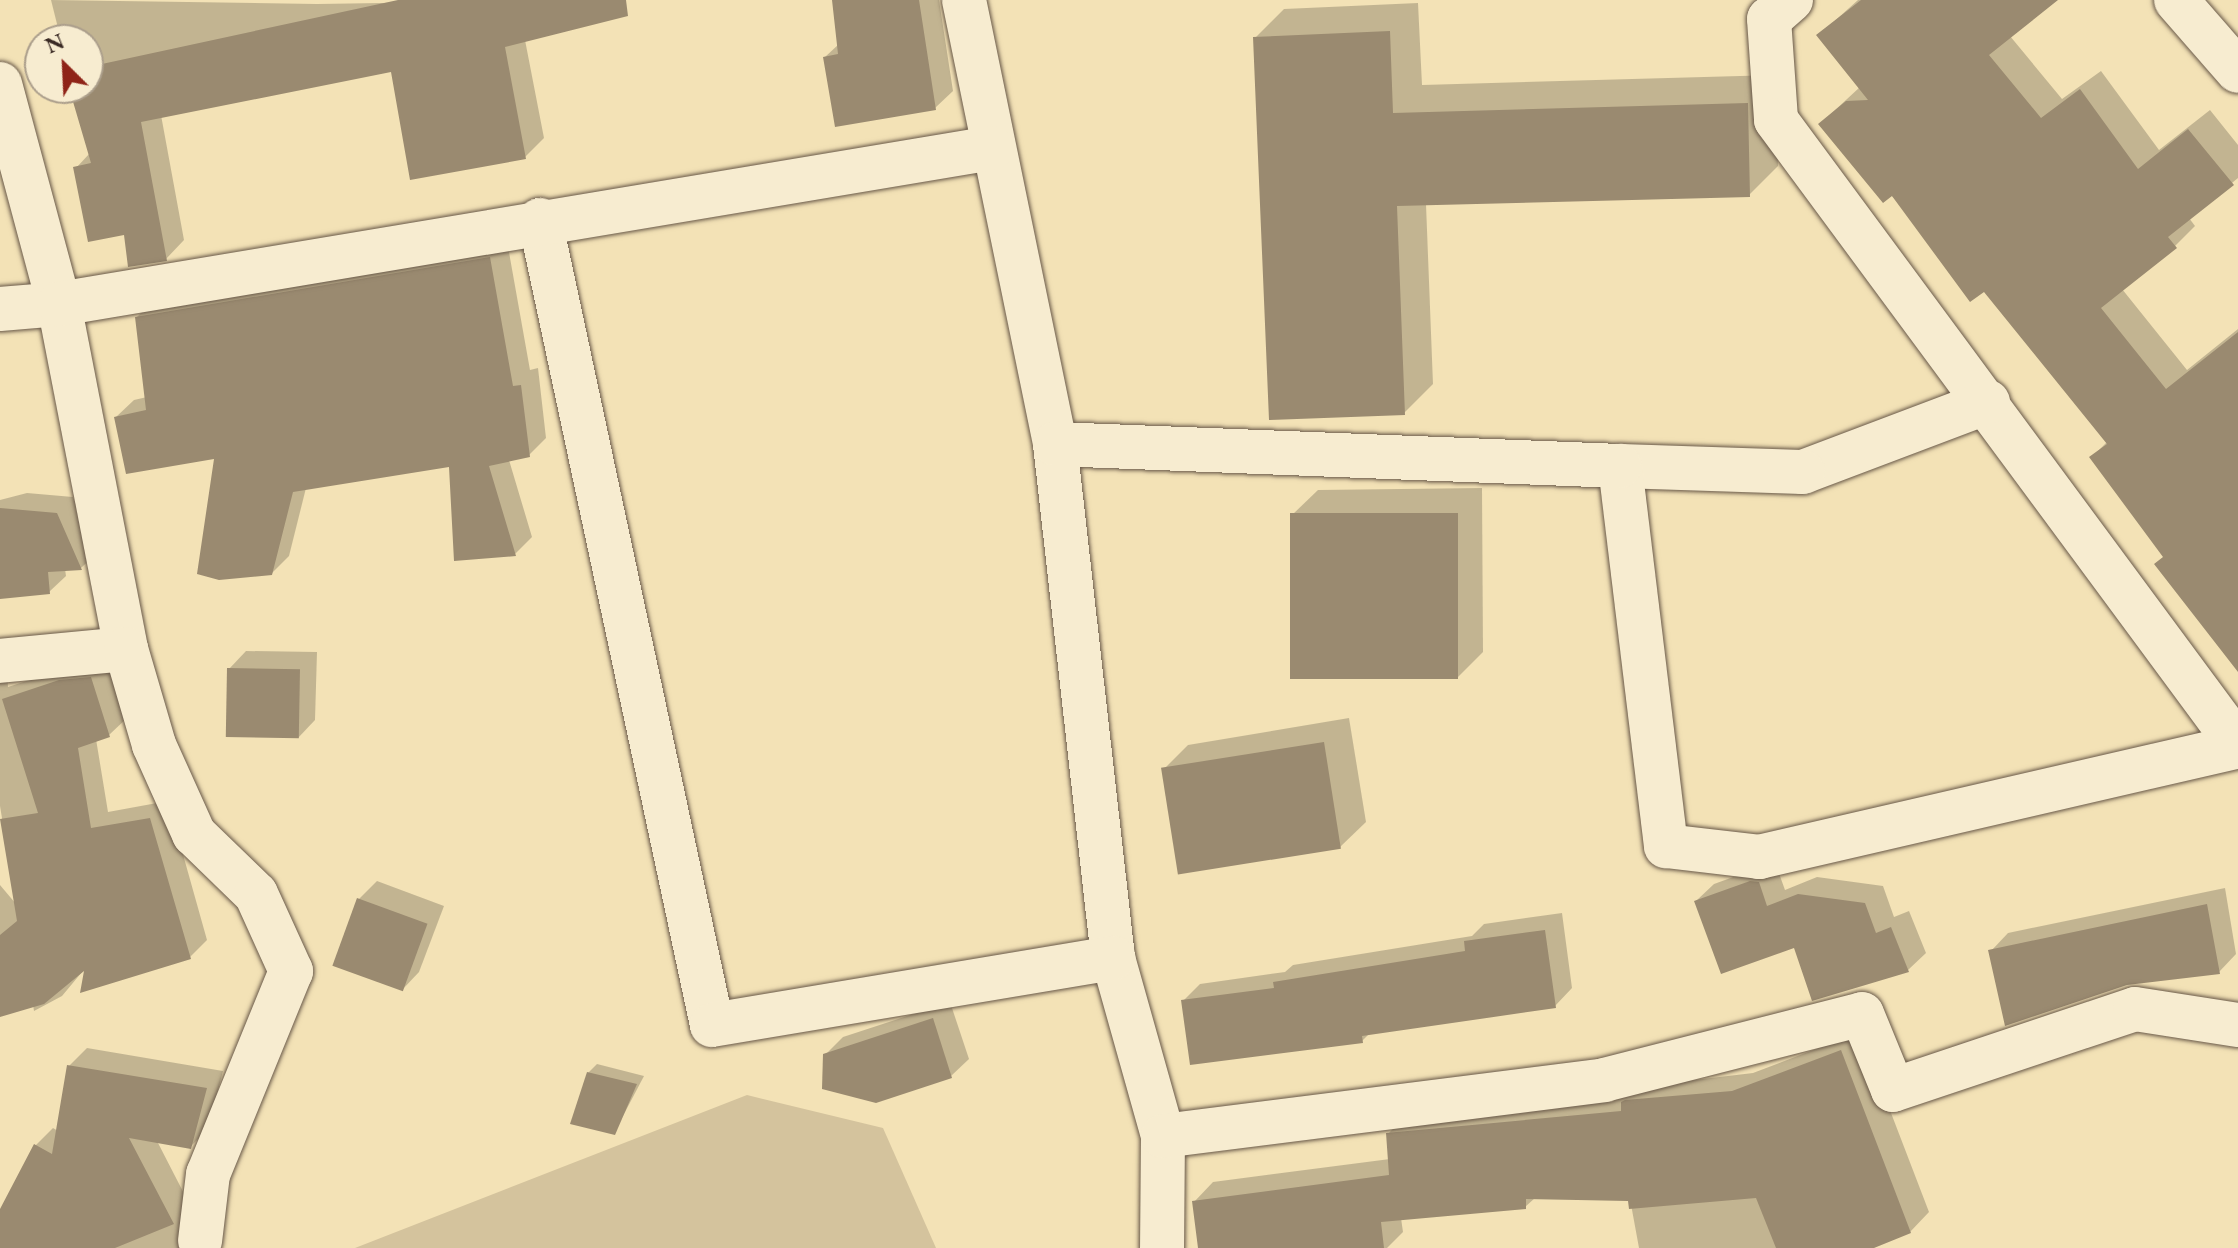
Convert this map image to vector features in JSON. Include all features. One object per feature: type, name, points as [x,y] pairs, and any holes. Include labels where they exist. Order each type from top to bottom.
[{"type":"street","points":[[964,0],[1055,444],[1113,958],[1163,1136],[1162,1248]]},
{"type":"street","points":[[1620,466],[1666,846],[1759,857],[2238,746],[1988,402],[1776,120],[1769,19],[1791,0]]},
{"type":"street","points":[[2176,0],[2238,71]]},
{"type":"street","points":[[0,84],[59,304],[126,649],[154,745],[194,834],[256,894],[291,971],[208,1174],[204,1246]]},
{"type":"street","points":[[0,309],[59,304],[540,220],[992,148]]},
{"type":"street","points":[[540,220],[712,1025],[1113,958]]},
{"type":"street","points":[[1055,444],[1803,472],[1988,402]]},
{"type":"street","points":[[0,661],[126,649]]},
{"type":"street","points":[[1163,1136],[1604,1080],[1862,1014],[1893,1090],[2135,1009],[2238,1025]]},
{"type":"shaded area","points":[[747,1095],[883,1128],[936,1248],[355,1248]]},
{"type":"building","points":[[398,0],[626,0],[628,16],[505,47],[526,159],[410,180],[391,72],[141,122],[167,261],[128,267],[124,235],[88,242],[73,167],[91,163],[74,104],[104,104],[104,64]]},
{"type":"building","points":[[832,0],[919,0],[936,110],[835,127],[823,57],[838,54]]},
{"type":"building","points":[[1861,0],[2058,0],[1989,55],[2041,118],[2080,89],[2138,169],[2188,129],[2234,185],[2168,237],[2177,248],[2101,308],[2166,389],[2238,332],[2238,672],[2154,564],[2163,557],[2089,457],[2107,444],[1984,292],[1970,302],[1892,196],[1883,203],[1818,124],[1846,101],[1868,100],[1816,35]]},
{"type":"building","points":[[1390,31],[1393,113],[1748,103],[1750,197],[1397,206],[1405,415],[1269,420],[1253,37]]},
{"type":"building","points":[[490,257],[513,386],[521,385],[530,457],[489,466],[516,556],[454,561],[449,467],[293,492],[272,575],[219,580],[197,574],[214,459],[126,474],[114,417],[146,410],[135,317]]},
{"type":"building","points":[[0,508],[57,513],[82,570],[48,572],[50,594],[0,599]]},
{"type":"building","points":[[1290,513],[1458,513],[1458,679],[1290,679]]},
{"type":"building","points":[[227,668],[300,669],[299,738],[226,737]]},
{"type":"building","points":[[91,677],[110,737],[78,748],[91,828],[150,818],[191,959],[80,993],[84,971],[44,1004],[0,1017],[0,935],[17,921],[0,819],[38,813],[2,699],[59,680]]},
{"type":"building","points":[[1324,742],[1341,849],[1178,874],[1161,768]]},
{"type":"building","points":[[1750,881],[1759,882],[1767,906],[1798,894],[1865,903],[1876,933],[1891,927],[1909,972],[1812,1001],[1794,948],[1721,974],[1694,901]]},
{"type":"building","points":[[357,898],[427,924],[403,991],[332,966]]},
{"type":"building","points":[[2207,904],[2220,974],[2127,985],[2005,1026],[1988,950]]},
{"type":"building","points":[[1545,930],[1556,1008],[1362,1036],[1363,1043],[1190,1065],[1181,1000],[1274,988],[1273,982],[1465,951],[1464,941]]},
{"type":"building","points":[[933,1018],[952,1078],[876,1103],[822,1089],[823,1054]]},
{"type":"building","points":[[1841,1050],[1911,1233],[1874,1248],[1776,1248],[1756,1198],[1629,1209],[1628,1201],[1526,1199],[1526,1209],[1381,1222],[1384,1248],[1198,1248],[1192,1201],[1389,1175],[1386,1133],[1621,1111],[1621,1102],[1625,1100],[1732,1091]]},
{"type":"building","points":[[67,1065],[207,1088],[191,1149],[129,1138],[174,1224],[115,1248],[0,1248],[0,1209],[34,1144],[52,1154]]},
{"type":"building","points":[[587,1072],[637,1084],[615,1135],[570,1124]]}]
